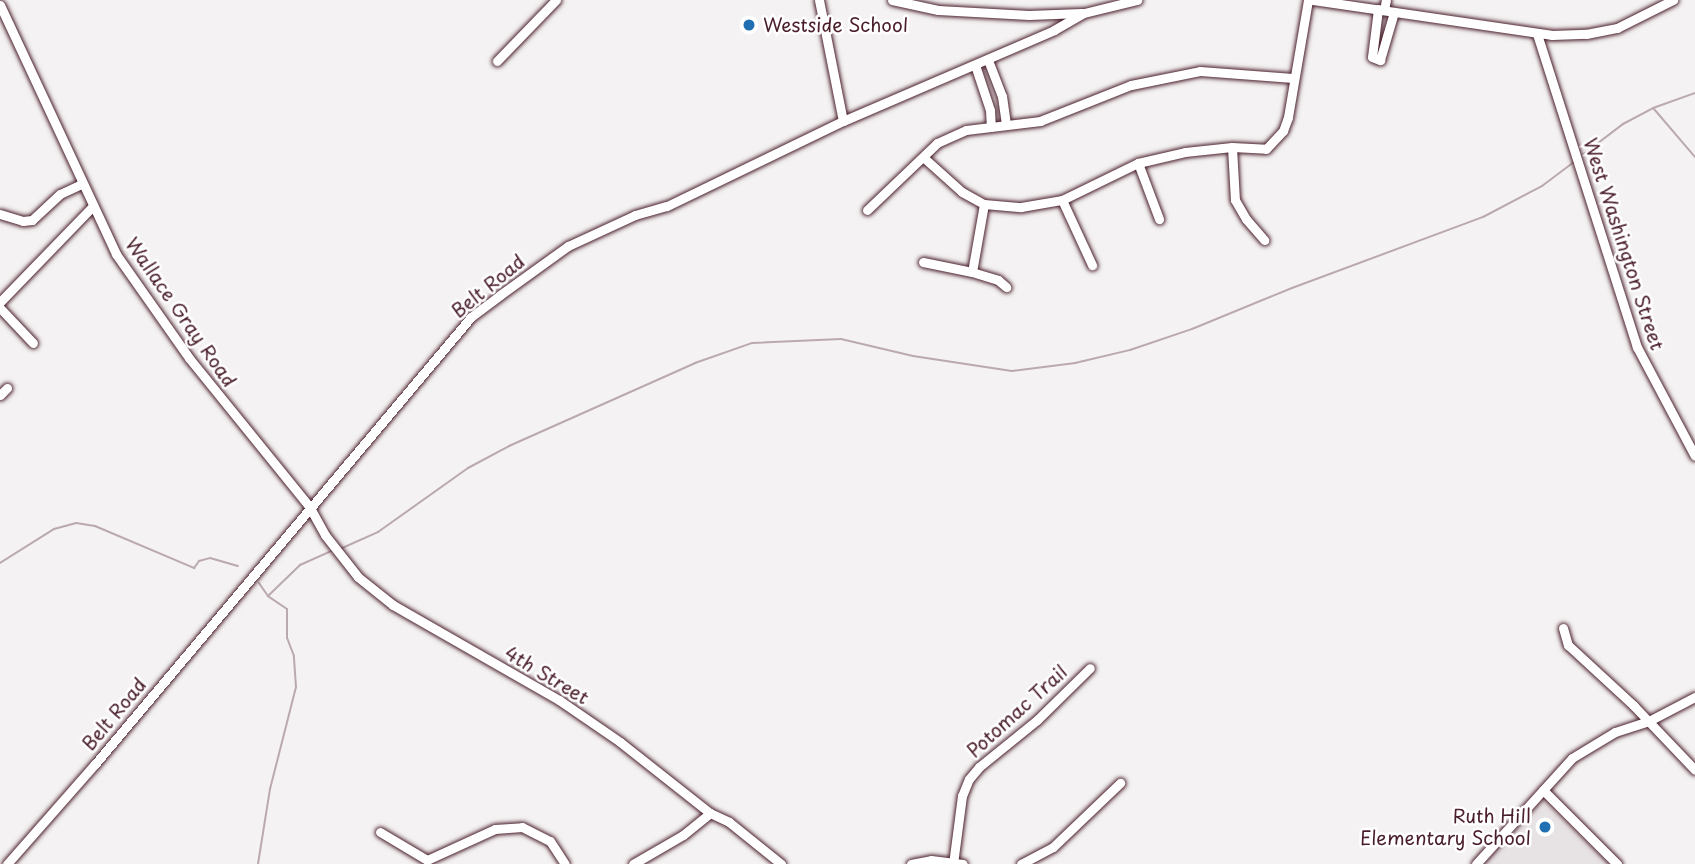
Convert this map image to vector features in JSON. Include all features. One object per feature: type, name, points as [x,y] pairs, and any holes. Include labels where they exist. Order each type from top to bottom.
[{"type":"street","points":[[496,61],[556,0]]},
{"type":"street","points":[[819,0],[843,121]]},
{"type":"street","points":[[892,0],[938,10],[1029,15],[1084,13]]},
{"type":"street","name":"Belt Road","points":[[7,864],[95,764],[309,506],[471,317],[499,295],[568,246],[635,215],[667,206],[843,121],[988,60],[1084,13],[1137,0]]},
{"type":"street","points":[[923,157],[962,192],[984,204],[1021,208],[1062,200],[1138,163],[1185,152],[1231,147],[1257,151],[1275,142],[1288,117],[1308,0]]},
{"type":"street","points":[[1313,0],[1537,34],[1606,31],[1640,19],[1673,0]]},
{"type":"street","points":[[1385,11],[1386,0]]},
{"type":"street","name":"Wallace Gray Road","points":[[0,7],[116,254],[223,402],[309,506]]},
{"type":"street","name":"West Washington Street","points":[[1537,34],[1637,347],[1695,456]]},
{"type":"street","points":[[988,60],[1002,96],[1006,124]]},
{"type":"street","points":[[975,65],[990,110],[991,127]]},
{"type":"street","points":[[867,210],[923,157],[950,136],[1006,124],[1040,121],[1131,85],[1200,71],[1293,78]]},
{"type":"street","points":[[1231,147],[1235,200],[1246,219],[1264,240]]},
{"type":"street","points":[[1138,163],[1159,219]]},
{"type":"street","points":[[0,214],[23,221],[32,220],[60,194],[82,184]]},
{"type":"street","points":[[1062,200],[1093,265]]},
{"type":"street","points":[[972,272],[984,204]]},
{"type":"street","points":[[0,302],[92,207]]},
{"type":"street","points":[[923,262],[972,272],[998,280],[1006,287]]},
{"type":"street","points":[[0,308],[33,343]]},
{"type":"street","name":"4th Street","points":[[309,506],[325,535],[370,589],[559,699],[620,742],[710,813],[729,822],[781,864]]},
{"type":"street","points":[[1563,628],[1568,645],[1648,721],[1695,771]]},
{"type":"street","name":"Potomac Trail","points":[[957,863],[962,796],[969,779],[979,767],[1037,720],[1090,668]]},
{"type":"street","points":[[1476,864],[1572,758],[1615,732],[1648,721],[1695,697]]},
{"type":"street","points":[[1021,864],[1034,862],[1053,847],[1120,783]]},
{"type":"street","points":[[1543,790],[1617,864]]},
{"type":"street","points":[[633,864],[683,835],[710,813]]},
{"type":"street","points":[[380,832],[427,862],[495,829],[522,827],[550,841],[565,864]]},
{"type":"street","points":[[911,864],[931,860],[957,863]]},
{"type":"shaded area","name":"Ruth Hill Elementary School","points":[[1543,801],[1609,864],[1484,864]]},
{"type":"waterway","points":[[1581,156],[1623,124],[1653,108],[1695,93]]},
{"type":"waterway","points":[[1654,109],[1695,157]]},
{"type":"waterway","points":[[340,549],[378,532],[468,468],[509,446],[695,363],[752,343],[841,339],[913,356],[1012,371],[1075,363],[1130,350],[1192,329],[1292,288],[1483,217],[1542,186],[1574,162]]},
{"type":"waterway","points":[[0,563],[54,529],[76,523],[95,526],[194,568],[199,561],[210,558],[238,566]]},
{"type":"waterway","points":[[268,596],[300,565],[334,550]]},
{"type":"waterway","points":[[258,864],[270,789],[296,687],[294,656],[287,638],[287,609],[268,596],[259,583]]},
{"type":"place","name":"Westside School","points":[[749,25]]},
{"type":"place","name":"Ruth Hill Elementary School","points":[[1545,827]]}]
